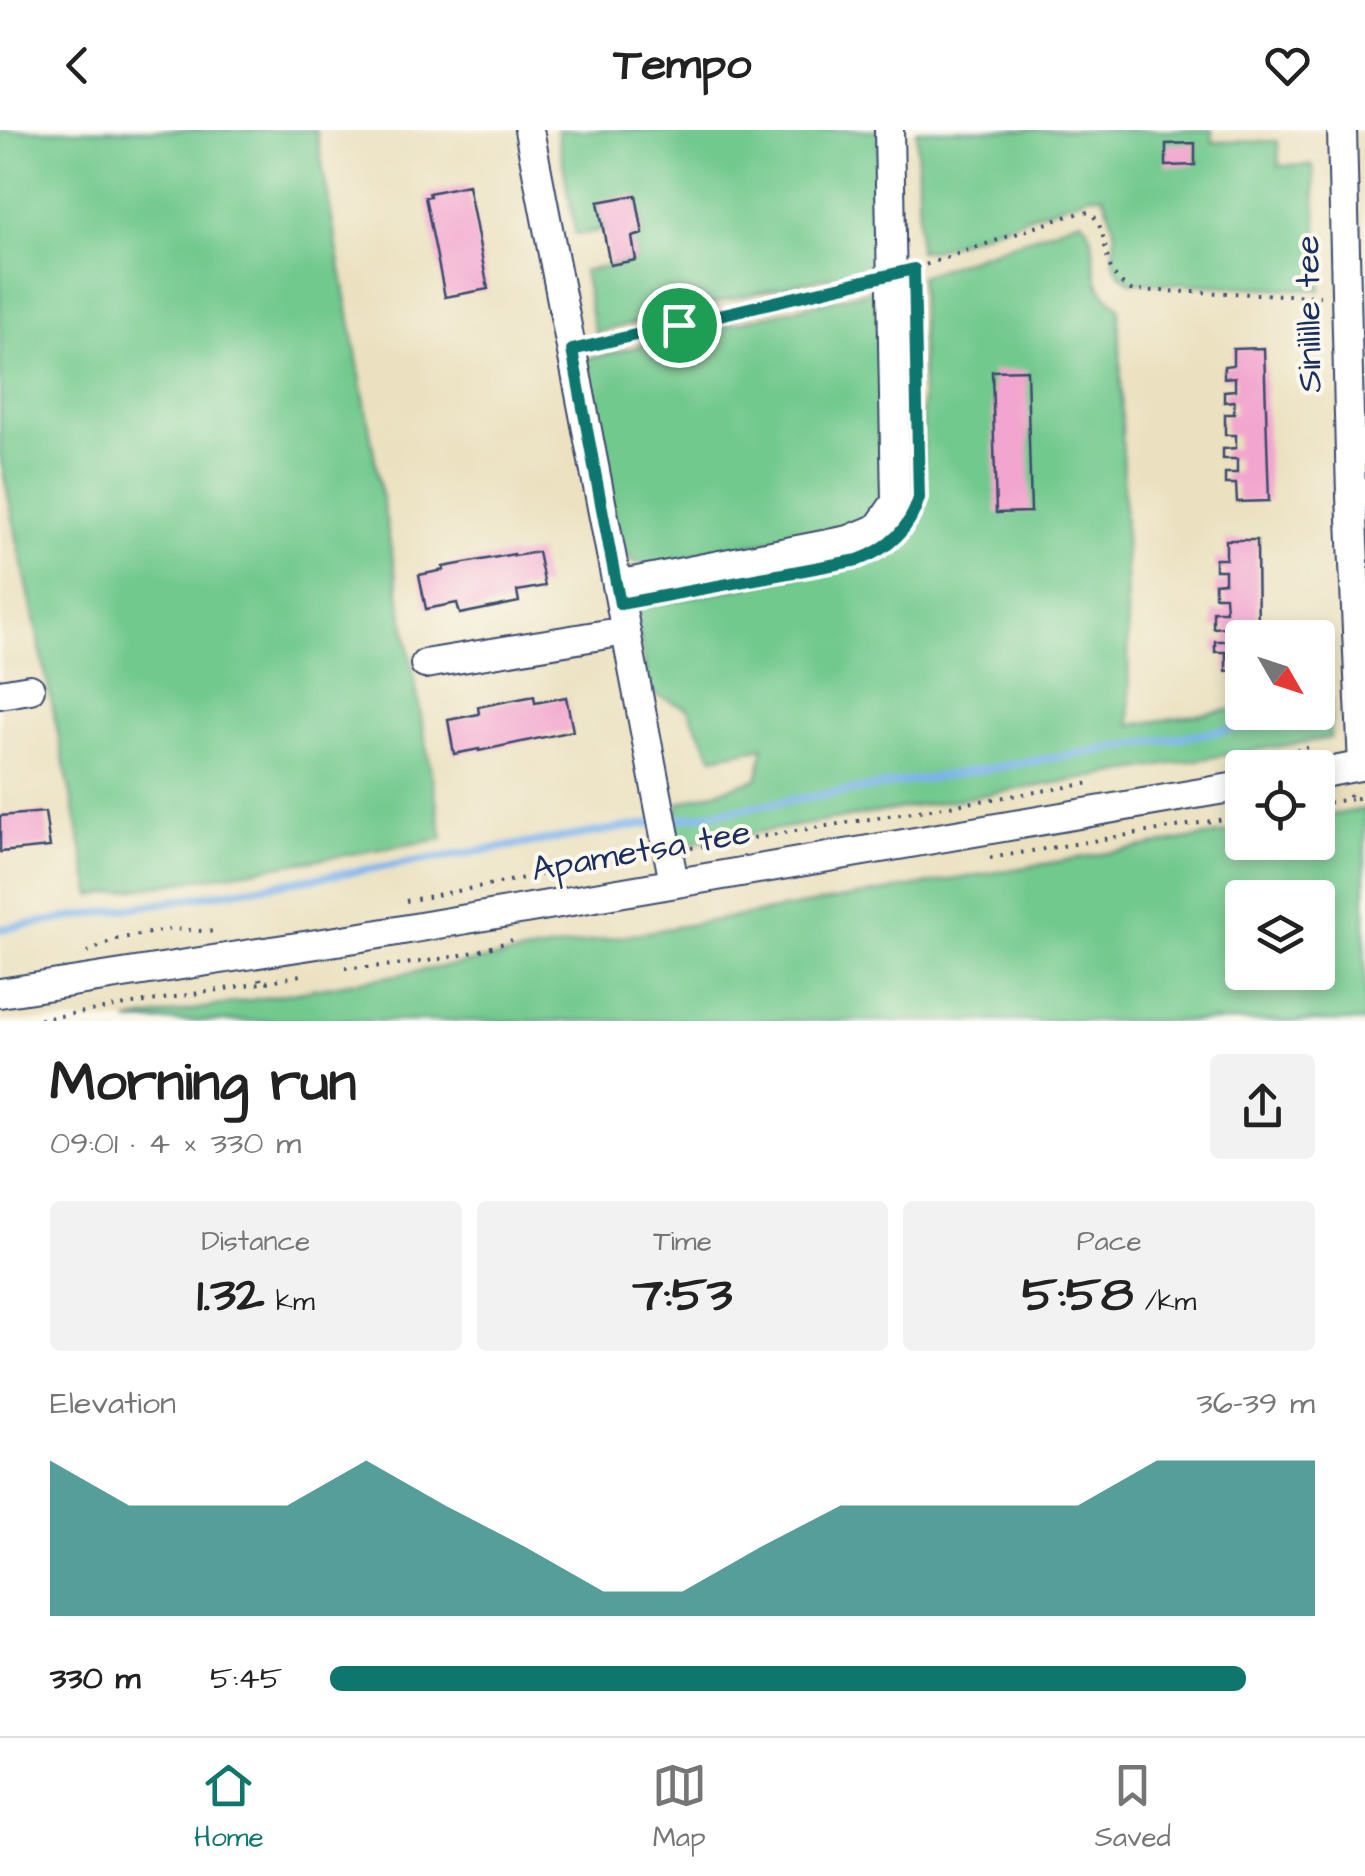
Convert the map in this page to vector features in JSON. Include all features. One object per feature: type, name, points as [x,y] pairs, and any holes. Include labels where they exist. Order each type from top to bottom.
[{"type":"street","points":[[528,130],[674,884]]},
{"type":"street","points":[[617,585],[849,540],[878,528],[896,502],[889,130]]},
{"type":"street","name":"Sinilille tee","points":[[1342,130],[1346,298],[1358,494],[1364,766]]},
{"type":"street","points":[[425,664],[626,630]]},
{"type":"street","points":[[0,694],[30,689]]},
{"type":"street","points":[[1335,762],[1364,766]]},
{"type":"street","name":"Apametsa tee","points":[[0,994],[674,884],[1225,776]]},
{"type":"path","points":[[572,350],[914,269],[1090,212],[1098,220],[1110,271],[1119,284],[1131,290],[1346,298]]},
{"type":"path","points":[[409,900],[665,832],[1098,782]]},
{"type":"path","points":[[1335,801],[1351,799]]},
{"type":"path","points":[[74,958],[118,939],[172,929],[224,932]]},
{"type":"path","points":[[29,1021],[261,983]]},
{"type":"green space","points":[[0,130],[316,130],[443,839],[92,896],[0,456]]},
{"type":"green space","points":[[557,130],[878,130],[881,265],[595,333],[583,271],[636,260],[632,237],[643,234],[636,196],[598,202],[603,230],[576,235]]},
{"type":"green space","points":[[917,130],[1212,130],[1213,142],[1278,141],[1279,166],[1313,165],[1321,290],[1131,282],[1115,265],[1114,229],[1103,195],[1090,195],[937,249],[919,251]]},
{"type":"green space","points":[[1081,220],[1090,234],[1100,286],[1119,307],[1130,725],[1225,711],[1225,730],[1330,730],[1330,738],[1257,750],[1225,750],[1225,755],[680,845],[673,827],[679,803],[757,779],[764,747],[713,757],[687,708],[649,692],[636,616],[643,607],[873,561],[909,532],[924,505],[920,276]]},
{"type":"green space","points":[[882,288],[887,478],[879,500],[859,522],[650,567],[631,560],[618,545],[586,359]]},
{"type":"green space","points":[[1365,809],[1365,1021],[128,1021],[1225,833],[1225,860],[1335,860],[1335,814]]},
{"type":"building","points":[[1195,143],[1195,165],[1166,166],[1166,144]]},
{"type":"building","points":[[468,185],[488,289],[445,297],[425,197]]},
{"type":"building","points":[[636,195],[643,234],[632,237],[636,260],[610,265],[598,202]]},
{"type":"building","points":[[1264,348],[1269,501],[1237,502],[1236,484],[1225,484],[1225,473],[1237,473],[1237,459],[1223,459],[1223,449],[1236,448],[1236,435],[1225,435],[1225,414],[1234,414],[1234,401],[1224,402],[1224,391],[1235,390],[1235,377],[1224,378],[1224,366],[1233,365],[1233,349]]},
{"type":"building","points":[[1027,370],[1031,512],[996,513],[992,371]]},
{"type":"building","points":[[1226,540],[1257,540],[1258,620],[1225,620],[1225,627],[1213,628],[1213,611],[1226,611],[1225,596],[1215,596],[1215,583],[1225,582],[1225,570],[1215,570],[1215,559],[1226,559]]},
{"type":"building","points":[[538,552],[545,586],[517,591],[519,602],[460,614],[457,603],[426,609],[419,575],[444,570],[443,567]]},
{"type":"building","points":[[1215,641],[1225,641],[1225,652],[1215,652]]},
{"type":"building","points":[[534,696],[535,703],[566,697],[573,731],[454,754],[448,720],[479,714],[478,707]]},
{"type":"building","points":[[45,812],[50,847],[0,852],[0,816]]},
{"type":"waterway","points":[[0,929],[1225,730]]},
{"type":"route","points":[[914,269],[919,498],[906,528],[878,552],[858,560],[620,604],[572,350],[679,325],[914,269]]}]
